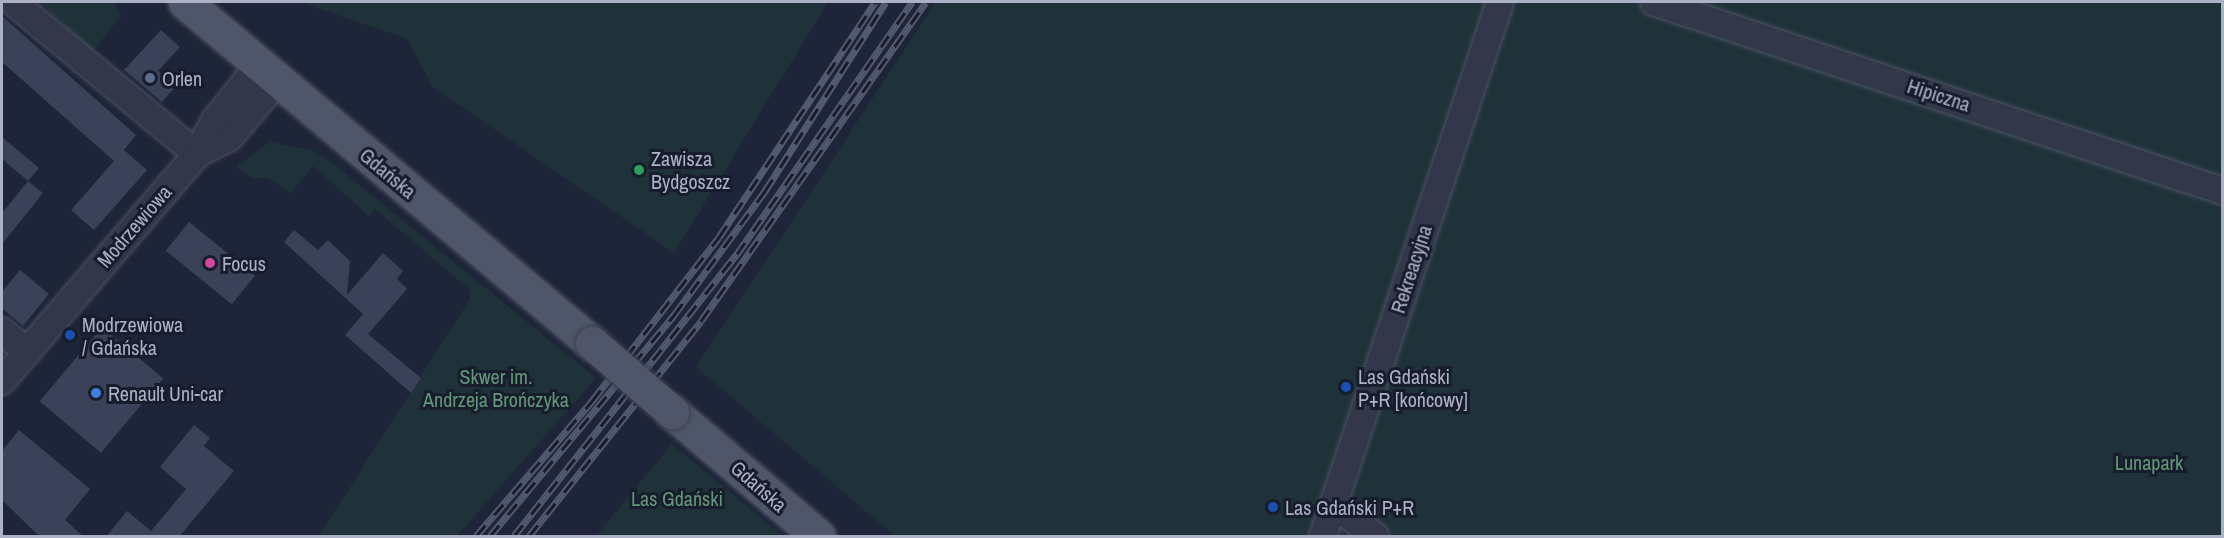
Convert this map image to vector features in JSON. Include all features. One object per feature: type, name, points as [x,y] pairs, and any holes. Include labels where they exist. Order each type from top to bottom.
[{"type":"main road","name":"Gdańska","points":[[185,2],[592,343],[818,537]]},
{"type":"street","points":[[13,2],[197,154],[223,142],[268,73]]},
{"type":"street","name":"Rekreacyjna","points":[[1323,537],[1500,2]]},
{"type":"street","name":"Hipiczna","points":[[1654,2],[2223,191]]},
{"type":"street","name":"Modrzewiowa","points":[[2,381],[197,154],[216,119],[268,73]]},
{"type":"street","points":[[2,331],[27,352]]},
{"type":"street","points":[[1333,504],[1375,537]]},
{"type":"green space","points":[[40,2],[114,2],[121,16],[92,52]]},
{"type":"green space","name":"Zawisza Bydgoszcz","points":[[301,2],[828,2],[674,253],[433,87],[407,39]]},
{"type":"green space","name":"Lunapark","points":[[936,2],[2222,2],[2222,536],[895,536],[696,367]]},
{"type":"green space","name":"Skwer im. Andrzeja Brończyka","points":[[270,142],[314,151],[331,162],[596,378],[457,536],[319,536],[470,299],[470,290],[375,209],[369,216],[313,166],[291,193],[268,178],[252,178],[236,166]]},
{"type":"green space","name":"Las Gdański","points":[[672,444],[782,535],[596,536]]},
{"type":"building","points":[[2,16],[136,135],[124,150],[147,170],[94,230],[71,210],[114,161],[2,62]]},
{"type":"building","points":[[161,30],[180,47],[158,71],[176,86],[162,102],[124,70]]},
{"type":"building","points":[[2,137],[39,168],[28,181],[2,159]]},
{"type":"building","points":[[28,181],[43,193],[2,244],[2,213]]},
{"type":"building","name":"Focus","points":[[189,222],[255,275],[232,304],[166,251]]},
{"type":"building","points":[[294,230],[318,250],[328,240],[350,261],[347,295],[383,253],[403,271],[397,279],[407,289],[368,334],[421,378],[411,393],[345,335],[363,314],[284,242]]},
{"type":"building","points":[[20,270],[49,294],[23,326],[2,308],[2,292]]},
{"type":"building","points":[[102,327],[163,378],[101,453],[40,401]]},
{"type":"building","points":[[194,425],[210,438],[204,446],[234,471],[179,537],[106,537],[127,511],[151,531],[186,489],[160,467]]},
{"type":"building","points":[[19,430],[90,489],[65,520],[84,537],[40,537],[2,500],[2,451]]},
{"type":"railway","points":[[476,536],[592,401],[719,237],[875,2]]},
{"type":"railway","points":[[490,536],[674,315],[765,191],[886,2]]},
{"type":"railway","points":[[514,536],[737,254],[912,2]]},
{"type":"railway","points":[[529,536],[701,321],[926,2]]},
{"type":"place","name":"Orlen","points":[[150,78]]},
{"type":"place","name":"Zawisza Bydgoszcz","points":[[639,170]]},
{"type":"place","name":"Focus","points":[[210,263]]},
{"type":"place","name":"Modrzewiowa / Gdańska","points":[[70,335]]},
{"type":"place","name":"Las Gdański P+R [końcowy]","points":[[1346,387]]},
{"type":"place","name":"Renault Uni-car","points":[[96,393]]},
{"type":"place","name":"Las Gdański P+R","points":[[1273,507]]}]
